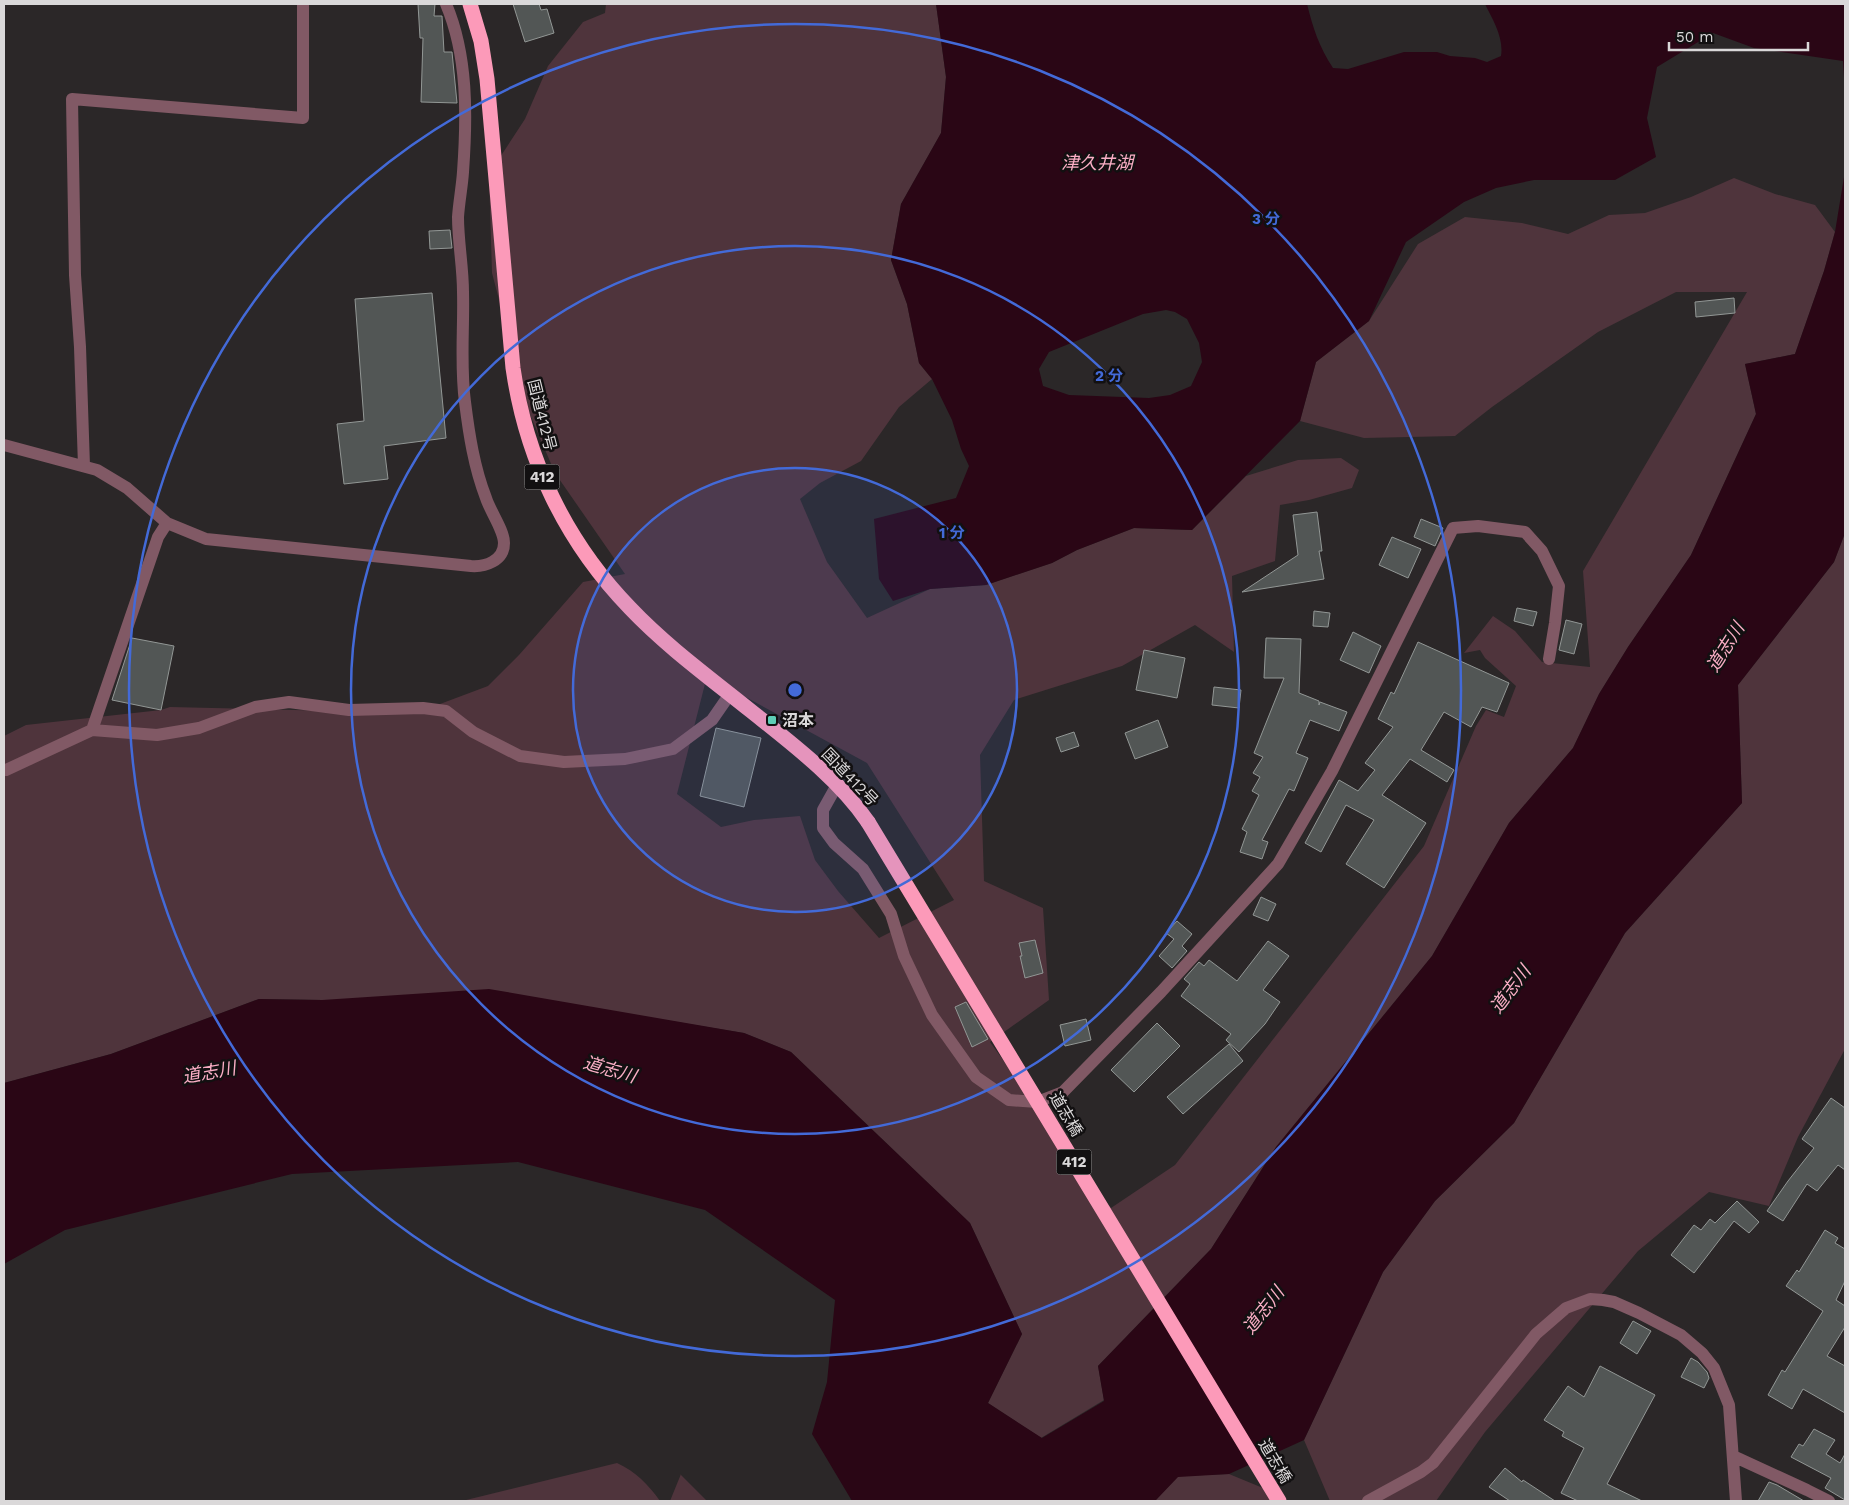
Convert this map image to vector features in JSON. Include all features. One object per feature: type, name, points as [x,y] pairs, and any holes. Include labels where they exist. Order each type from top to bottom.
[{"type":"highway","name":"国道412号","points":[[470,4],[481,41],[488,79],[517,398],[526,433],[552,499],[598,573],[630,609],[668,644],[784,737],[837,785],[868,822]]},
{"type":"highway","name":"道志橋","points":[[868,822],[1279,1501]]},
{"type":"street","points":[[84,466],[80,347],[75,275],[72,99],[303,118],[303,4]]},
{"type":"street","points":[[4,445],[96,470],[127,488],[166,523],[193,535],[220,542],[479,566],[487,565],[500,555],[504,543],[486,498],[474,460],[464,395],[462,361],[463,279],[458,228],[463,172],[464,104],[461,56],[457,34],[446,4]]},
{"type":"street","points":[[92,730],[158,537],[166,523]]},
{"type":"street","points":[[837,785],[823,810],[823,828],[834,843],[863,869],[891,914],[904,956],[932,1015],[976,1077],[1009,1100],[1037,1102],[1063,1092],[1161,992],[1278,864],[1332,771],[1454,528],[1478,526],[1524,532],[1542,552],[1559,586],[1549,658]]},
{"type":"street","points":[[4,770],[92,730],[157,735],[199,728],[254,707],[289,702],[349,710],[423,708],[446,712],[473,732],[520,756],[564,762],[625,759],[673,749],[712,720],[730,694]]},
{"type":"street","points":[[1368,1501],[1421,1472],[1433,1463],[1536,1334],[1566,1308],[1590,1299],[1614,1302],[1640,1313],[1681,1336],[1702,1353],[1714,1368],[1729,1405],[1736,1501]]},
{"type":"street","points":[[1732,1456],[1829,1501]]},
{"type":"shaded area","points":[[606,4],[936,4],[946,77],[941,133],[901,204],[891,260],[907,304],[919,363],[932,379],[899,407],[861,461],[820,483],[800,499],[827,562],[867,618],[930,589],[986,585],[1052,563],[1077,550],[1134,528],[1192,530],[1246,476],[1298,460],[1341,458],[1359,470],[1352,488],[1309,500],[1280,505],[1275,561],[1232,576],[1234,652],[1195,625],[1122,666],[1014,700],[980,755],[984,881],[1043,908],[1049,1000],[990,1042],[1111,1208],[1175,1165],[1424,846],[1476,726],[1486,710],[1504,717],[1516,686],[1485,658],[1480,650],[1464,653],[1493,616],[1515,631],[1542,662],[1590,667],[1583,571],[1747,292],[1676,292],[1598,332],[1492,407],[1455,436],[1364,438],[1300,421],[1316,362],[1369,321],[1418,244],[1465,217],[1522,223],[1568,234],[1609,215],[1645,213],[1691,197],[1734,178],[1775,194],[1815,205],[1835,232],[1824,271],[1795,354],[1745,364],[1756,414],[1691,555],[1628,647],[1599,694],[1573,748],[1509,823],[1432,956],[1276,1147],[1211,1249],[1098,1366],[1104,1400],[1041,1438],[988,1403],[1022,1334],[970,1223],[791,1052],[744,1033],[627,1014],[322,1000],[259,999],[111,1054],[4,1083],[4,736],[26,725],[161,710],[170,707],[416,713],[488,686],[519,655],[583,582],[625,574],[555,473],[528,410],[492,273],[489,174],[525,119],[548,66],[583,22],[605,13]],"holes":[[[707,676],[867,763],[954,900],[879,938],[838,891],[815,860],[800,816],[754,820],[721,827],[677,794]]]},
{"type":"shaded area","points":[[1845,533],[1845,1049],[1798,1137],[1769,1206],[1709,1192],[1638,1251],[1485,1432],[1436,1501],[1330,1501],[1304,1440],[1383,1272],[1435,1201],[1514,1123],[1625,933],[1742,803],[1738,685],[1834,562]]},
{"type":"shaded area","points":[[617,1463],[641,1479],[660,1501],[462,1501]]},
{"type":"shaded area","points":[[1229,1474],[1263,1488],[1271,1501],[1155,1501],[1178,1476]]},
{"type":"shaded area","points":[[681,1475],[707,1501],[670,1501]]},
{"type":"water","name":"津久井湖","points":[[936,4],[1307,4],[1317,37],[1333,68],[1348,69],[1404,52],[1437,52],[1450,56],[1475,58],[1487,62],[1501,56],[1502,49],[1499,36],[1485,4],[1845,4],[1845,93],[1843,61],[1754,48],[1713,33],[1657,67],[1647,118],[1656,157],[1615,180],[1534,180],[1496,188],[1464,202],[1406,242],[1369,321],[1316,362],[1300,421],[1192,530],[1134,528],[1077,550],[1052,563],[986,585],[930,589],[893,601],[879,579],[874,519],[956,498],[969,466],[961,449],[952,420],[932,379],[919,363],[907,304],[891,260],[901,204],[941,133],[946,77]],"holes":[[[1166,310],[1175,312],[1187,319],[1199,343],[1202,362],[1191,386],[1170,395],[1149,398],[1069,395],[1043,386],[1039,369],[1049,352],[1143,314]]]},
{"type":"water","name":"道志川","points":[[1845,171],[1845,533],[1834,562],[1738,685],[1742,803],[1625,933],[1514,1123],[1435,1201],[1383,1272],[1304,1440],[1229,1474],[1178,1477],[1155,1501],[852,1501],[812,1434],[827,1382],[835,1300],[705,1210],[518,1162],[292,1174],[65,1230],[4,1264],[4,1083],[111,1054],[259,999],[322,1000],[489,989],[744,1033],[791,1052],[970,1223],[1022,1334],[988,1403],[1042,1438],[1104,1401],[1098,1366],[1211,1249],[1276,1147],[1432,956],[1509,823],[1573,748],[1599,694],[1628,647],[1691,555],[1756,414],[1745,364],[1795,354],[1824,271],[1835,232]]},
{"type":"building","points":[[418,4],[435,4],[434,16],[442,16],[444,52],[452,52],[457,103],[421,102],[423,38],[420,38]]},
{"type":"building","points":[[513,4],[539,4],[541,10],[547,9],[554,33],[525,42]]},
{"type":"building","points":[[450,230],[452,248],[430,249],[429,231]]},
{"type":"building","points":[[432,293],[446,438],[384,446],[388,479],[344,484],[337,424],[364,421],[355,299]]},
{"type":"building","points":[[1734,298],[1735,313],[1696,317],[1695,302]]},
{"type":"building","points":[[1317,512],[1322,551],[1319,551],[1324,579],[1242,592],[1298,555],[1293,515]]},
{"type":"building","points":[[1421,519],[1443,528],[1435,546],[1414,537]]},
{"type":"building","points":[[1392,537],[1421,549],[1408,578],[1379,565]]},
{"type":"building","points":[[1517,608],[1537,612],[1533,626],[1514,621]]},
{"type":"building","points":[[1314,611],[1330,613],[1328,627],[1313,626]]},
{"type":"building","points":[[1566,620],[1582,624],[1574,654],[1559,650]]},
{"type":"building","points":[[1353,632],[1381,646],[1369,673],[1340,660]]},
{"type":"building","points":[[132,638],[174,646],[161,710],[112,700]]},
{"type":"building","points":[[1266,638],[1301,639],[1299,693],[1319,701],[1319,705],[1320,702],[1347,712],[1339,731],[1310,720],[1296,753],[1308,758],[1294,791],[1289,789],[1262,840],[1268,842],[1262,859],[1240,852],[1247,832],[1242,829],[1259,795],[1252,791],[1260,777],[1253,773],[1263,757],[1254,753],[1284,678],[1264,678]]},
{"type":"building","points":[[1418,642],[1509,683],[1497,712],[1482,707],[1471,727],[1444,712],[1421,750],[1454,770],[1447,782],[1410,759],[1382,795],[1426,823],[1384,888],[1346,864],[1374,820],[1346,805],[1321,852],[1305,843],[1339,780],[1358,791],[1375,770],[1365,763],[1393,727],[1378,719],[1391,692],[1394,694]]},
{"type":"building","points":[[1144,650],[1185,658],[1177,698],[1136,690]]},
{"type":"building","points":[[1214,687],[1241,690],[1239,708],[1212,705]]},
{"type":"building","points":[[1158,720],[1168,747],[1135,759],[1125,733]]},
{"type":"building","points":[[716,728],[761,738],[744,807],[700,796]]},
{"type":"building","points":[[1074,732],[1079,746],[1061,752],[1056,738]]},
{"type":"building","points":[[1261,897],[1276,904],[1268,921],[1253,915]]},
{"type":"building","points":[[1177,921],[1192,934],[1182,946],[1187,951],[1172,968],[1159,956],[1174,939],[1166,933]]},
{"type":"building","points":[[1035,940],[1043,973],[1025,978],[1019,943]]},
{"type":"building","points":[[1268,941],[1289,956],[1263,990],[1280,1002],[1265,1024],[1239,1052],[1226,1040],[1231,1034],[1181,996],[1190,984],[1184,979],[1199,962],[1204,966],[1209,960],[1237,981]]},
{"type":"building","points":[[966,1002],[988,1039],[972,1047],[955,1007]]},
{"type":"building","points":[[1086,1019],[1091,1040],[1065,1046],[1060,1025]]},
{"type":"building","points":[[1157,1023],[1180,1046],[1134,1092],[1111,1070]]},
{"type":"building","points":[[1229,1044],[1243,1061],[1183,1114],[1167,1097]]},
{"type":"building","points":[[1831,1098],[1845,1108],[1845,1170],[1838,1165],[1817,1191],[1807,1184],[1783,1221],[1767,1211],[1814,1148],[1802,1139]]},
{"type":"building","points":[[1737,1201],[1759,1222],[1749,1233],[1734,1221],[1694,1273],[1671,1255],[1694,1225],[1701,1230],[1710,1219],[1715,1223]]},
{"type":"building","points":[[1825,1230],[1838,1238],[1835,1243],[1845,1249],[1845,1281],[1836,1300],[1845,1306],[1845,1327],[1827,1356],[1845,1366],[1845,1413],[1803,1389],[1792,1409],[1768,1395],[1782,1370],[1785,1372],[1823,1311],[1786,1286],[1797,1270],[1799,1272]]},
{"type":"building","points":[[1633,1321],[1651,1331],[1637,1354],[1620,1343]]},
{"type":"building","points":[[1691,1358],[1698,1362],[1707,1372],[1709,1378],[1704,1388],[1681,1377]]},
{"type":"building","points":[[1600,1366],[1655,1395],[1607,1484],[1642,1501],[1578,1501],[1561,1493],[1584,1448],[1562,1436],[1564,1432],[1544,1420],[1568,1386],[1584,1397]]},
{"type":"building","points":[[1814,1429],[1835,1440],[1826,1454],[1840,1463],[1845,1454],[1845,1500],[1825,1488],[1831,1478],[1791,1457],[1799,1444],[1803,1446]]},
{"type":"building","points":[[1505,1468],[1522,1482],[1523,1480],[1555,1501],[1510,1501],[1489,1487]]},
{"type":"building","points":[[1769,1482],[1777,1485],[1804,1501],[1758,1501]]},
{"type":"place","name":"沼本","points":[[772,720]]}]
